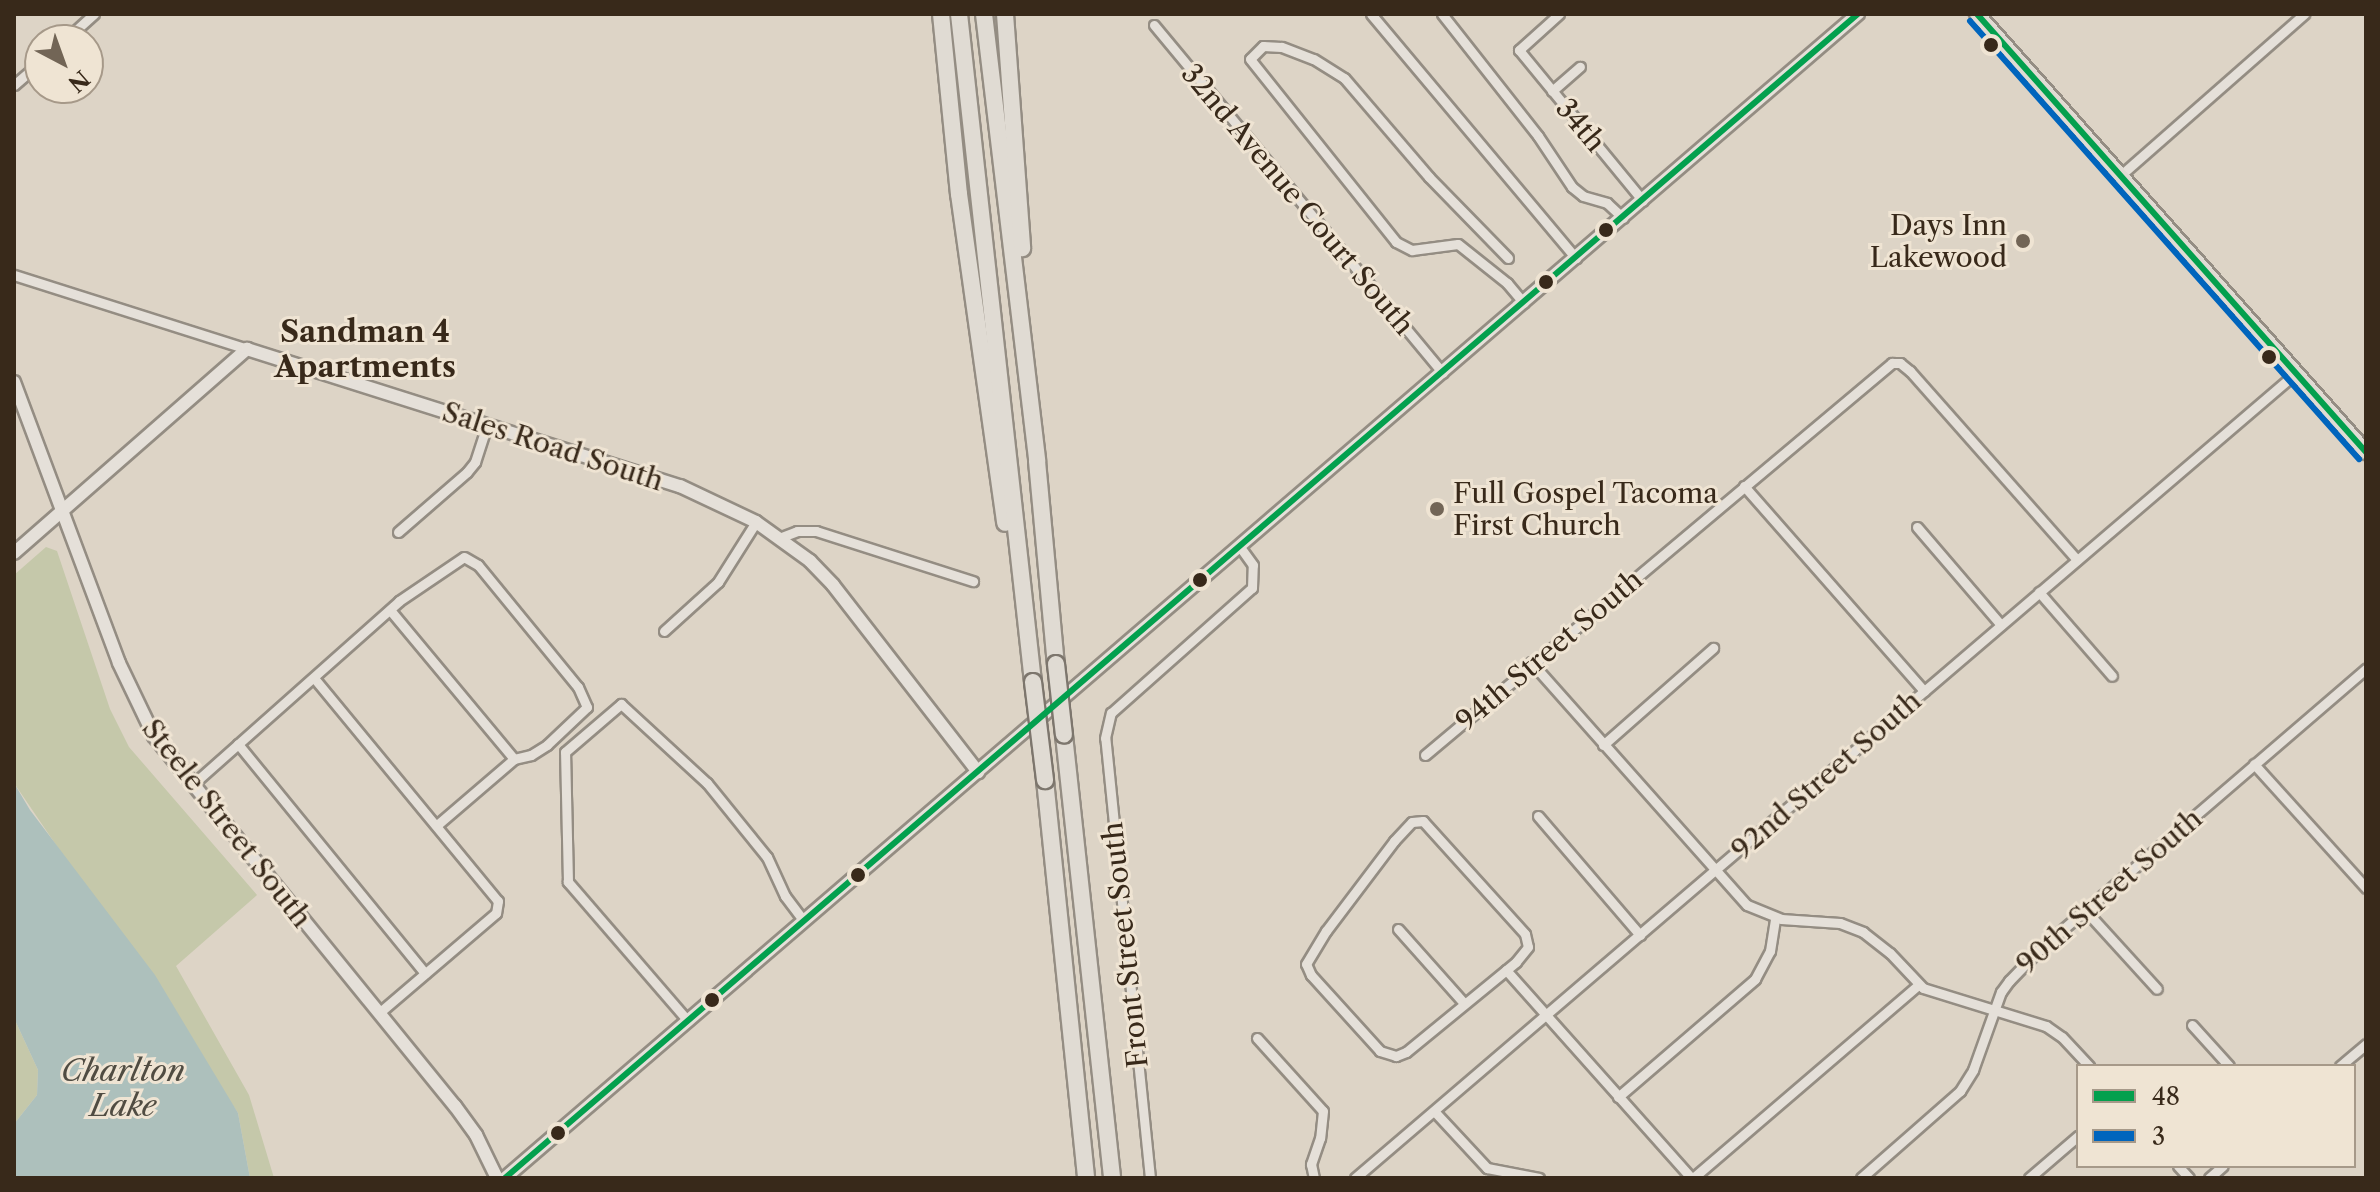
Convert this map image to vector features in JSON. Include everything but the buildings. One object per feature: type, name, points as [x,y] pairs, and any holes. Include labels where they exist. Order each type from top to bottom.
[{"type":"highway","points":[[941,14],[959,194],[996,465],[1031,658]]},
{"type":"highway","points":[[959,14],[1045,780],[1086,1178]]},
{"type":"highway","points":[[984,14],[1037,461]]},
{"type":"highway","points":[[1005,14],[1037,461],[1112,1178]]},
{"type":"main road","points":[[505,1178],[1858,14]]},
{"type":"main road","points":[[1977,14],[2366,452]]},
{"type":"main road","points":[[14,553],[247,349]]},
{"type":"main road","name":"Sales Road South","points":[[247,349],[680,486],[756,522],[810,561],[833,585],[978,772]]},
{"type":"main road","name":"Steele Street South","points":[[14,382],[137,705],[154,736],[466,1120],[497,1178]]},
{"type":"street","points":[[1371,14],[1576,258]]},
{"type":"street","points":[[1442,14],[1544,143],[1572,187],[1583,196],[1607,203],[1623,218]]},
{"type":"street","name":"34th","points":[[1559,14],[1519,50],[1643,201]]},
{"type":"street","points":[[2121,175],[2304,14]]},
{"type":"street","name":"32nd Avenue Court South","points":[[1154,25],[1443,373]]},
{"type":"street","name":"32nd Avenue Court South","points":[[1508,258],[1429,177],[1344,78],[1313,59],[1281,47],[1263,46],[1250,59],[1396,242],[1412,250],[1459,244],[1484,268],[1507,283],[1524,303]]},
{"type":"street","points":[[1552,91],[1580,67]]},
{"type":"street","name":"Sales Road South","points":[[14,275],[247,349]]},
{"type":"street","name":"94th Street South","points":[[1425,755],[1531,662],[1881,369],[1895,363],[1905,366],[1921,383],[2077,560]]},
{"type":"street","name":"92nd Street South","points":[[1355,1178],[2296,373]]},
{"type":"street","points":[[398,532],[467,472],[475,462],[487,426]]},
{"type":"street","points":[[1744,486],[1924,691]]},
{"type":"street","points":[[664,631],[718,582],[756,522]]},
{"type":"street","points":[[1917,527],[2001,625]]},
{"type":"street","points":[[779,538],[797,531],[816,531],[973,581]]},
{"type":"street","name":"Front Street South","points":[[1150,1178],[1104,753],[1111,713],[1249,593],[1255,573],[1240,547]]},
{"type":"street","points":[[192,785],[390,610],[464,557],[481,569],[578,687],[587,704],[584,712],[547,745],[531,755],[514,759],[437,825]]},
{"type":"street","points":[[2039,592],[2112,676]]},
{"type":"street","points":[[390,610],[514,759]]},
{"type":"street","points":[[1603,745],[1713,648]]},
{"type":"street","points":[[1531,662],[1747,905],[1775,918],[1840,923],[1863,932],[1890,953],[1918,985],[1943,997],[1994,1010],[2054,1031],[2087,1064]]},
{"type":"street","name":"90th Street South","points":[[1861,1178],[1960,1091],[1973,1070],[1994,1010],[2009,981],[2366,669]]},
{"type":"street","points":[[314,678],[496,897],[499,907],[379,1013]]},
{"type":"street","points":[[688,1021],[568,882],[565,752],[621,704],[707,783],[767,857],[804,921]]},
{"type":"street","points":[[238,744],[425,973]]},
{"type":"street","points":[[2254,764],[2366,888]]},
{"type":"street","points":[[1538,816],[1640,935]]},
{"type":"street","points":[[1418,821],[1429,824],[1525,934],[1528,947],[1506,970],[1406,1052],[1396,1056],[1380,1051],[1311,975],[1308,960],[1394,841],[1412,822],[1418,821]]},
{"type":"street","points":[[2086,911],[2157,989]]},
{"type":"street","points":[[1618,1097],[1755,979],[1770,951],[1775,918]]},
{"type":"street","points":[[1398,929],[1464,1003]]},
{"type":"street","points":[[1506,970],[1692,1178],[1918,985]]},
{"type":"street","points":[[2192,1025],[2227,1064]]},
{"type":"street","points":[[1257,1038],[1323,1111],[1320,1138],[1311,1164],[1314,1178]]},
{"type":"street","points":[[2342,1064],[2366,1044]]},
{"type":"street","points":[[1434,1111],[1479,1162],[1495,1175],[1539,1178]]},
{"type":"street","points":[[2029,1178],[2076,1138]]},
{"type":"green space","points":[[46,547],[57,551],[110,709],[129,747],[257,895],[176,966],[249,1095],[274,1178],[250,1178],[238,1113],[14,783],[14,575]]},
{"type":"green space","points":[[14,1018],[38,1070],[37,1095],[14,1124]]},
{"type":"water","name":"Charlton Lake","points":[[14,783],[30,810],[155,975],[238,1113],[250,1178],[14,1178],[14,1124],[37,1095],[38,1070],[14,1018]]},
{"type":"transit line","name":"48","points":[[505,1178],[1858,14]]},
{"type":"transit line","name":"48","points":[[1977,14],[2366,452]]},
{"type":"transit line","name":"3","points":[[1970,21],[2359,459]]},
{"type":"place","name":"Days Inn Lakewood","points":[[2023,241]]},
{"type":"place","name":"Full Gospel Tacoma First Church","points":[[1437,509]]},
{"type":"district","name":"Sandman 4 Apartments","points":[[365,349]]}]
